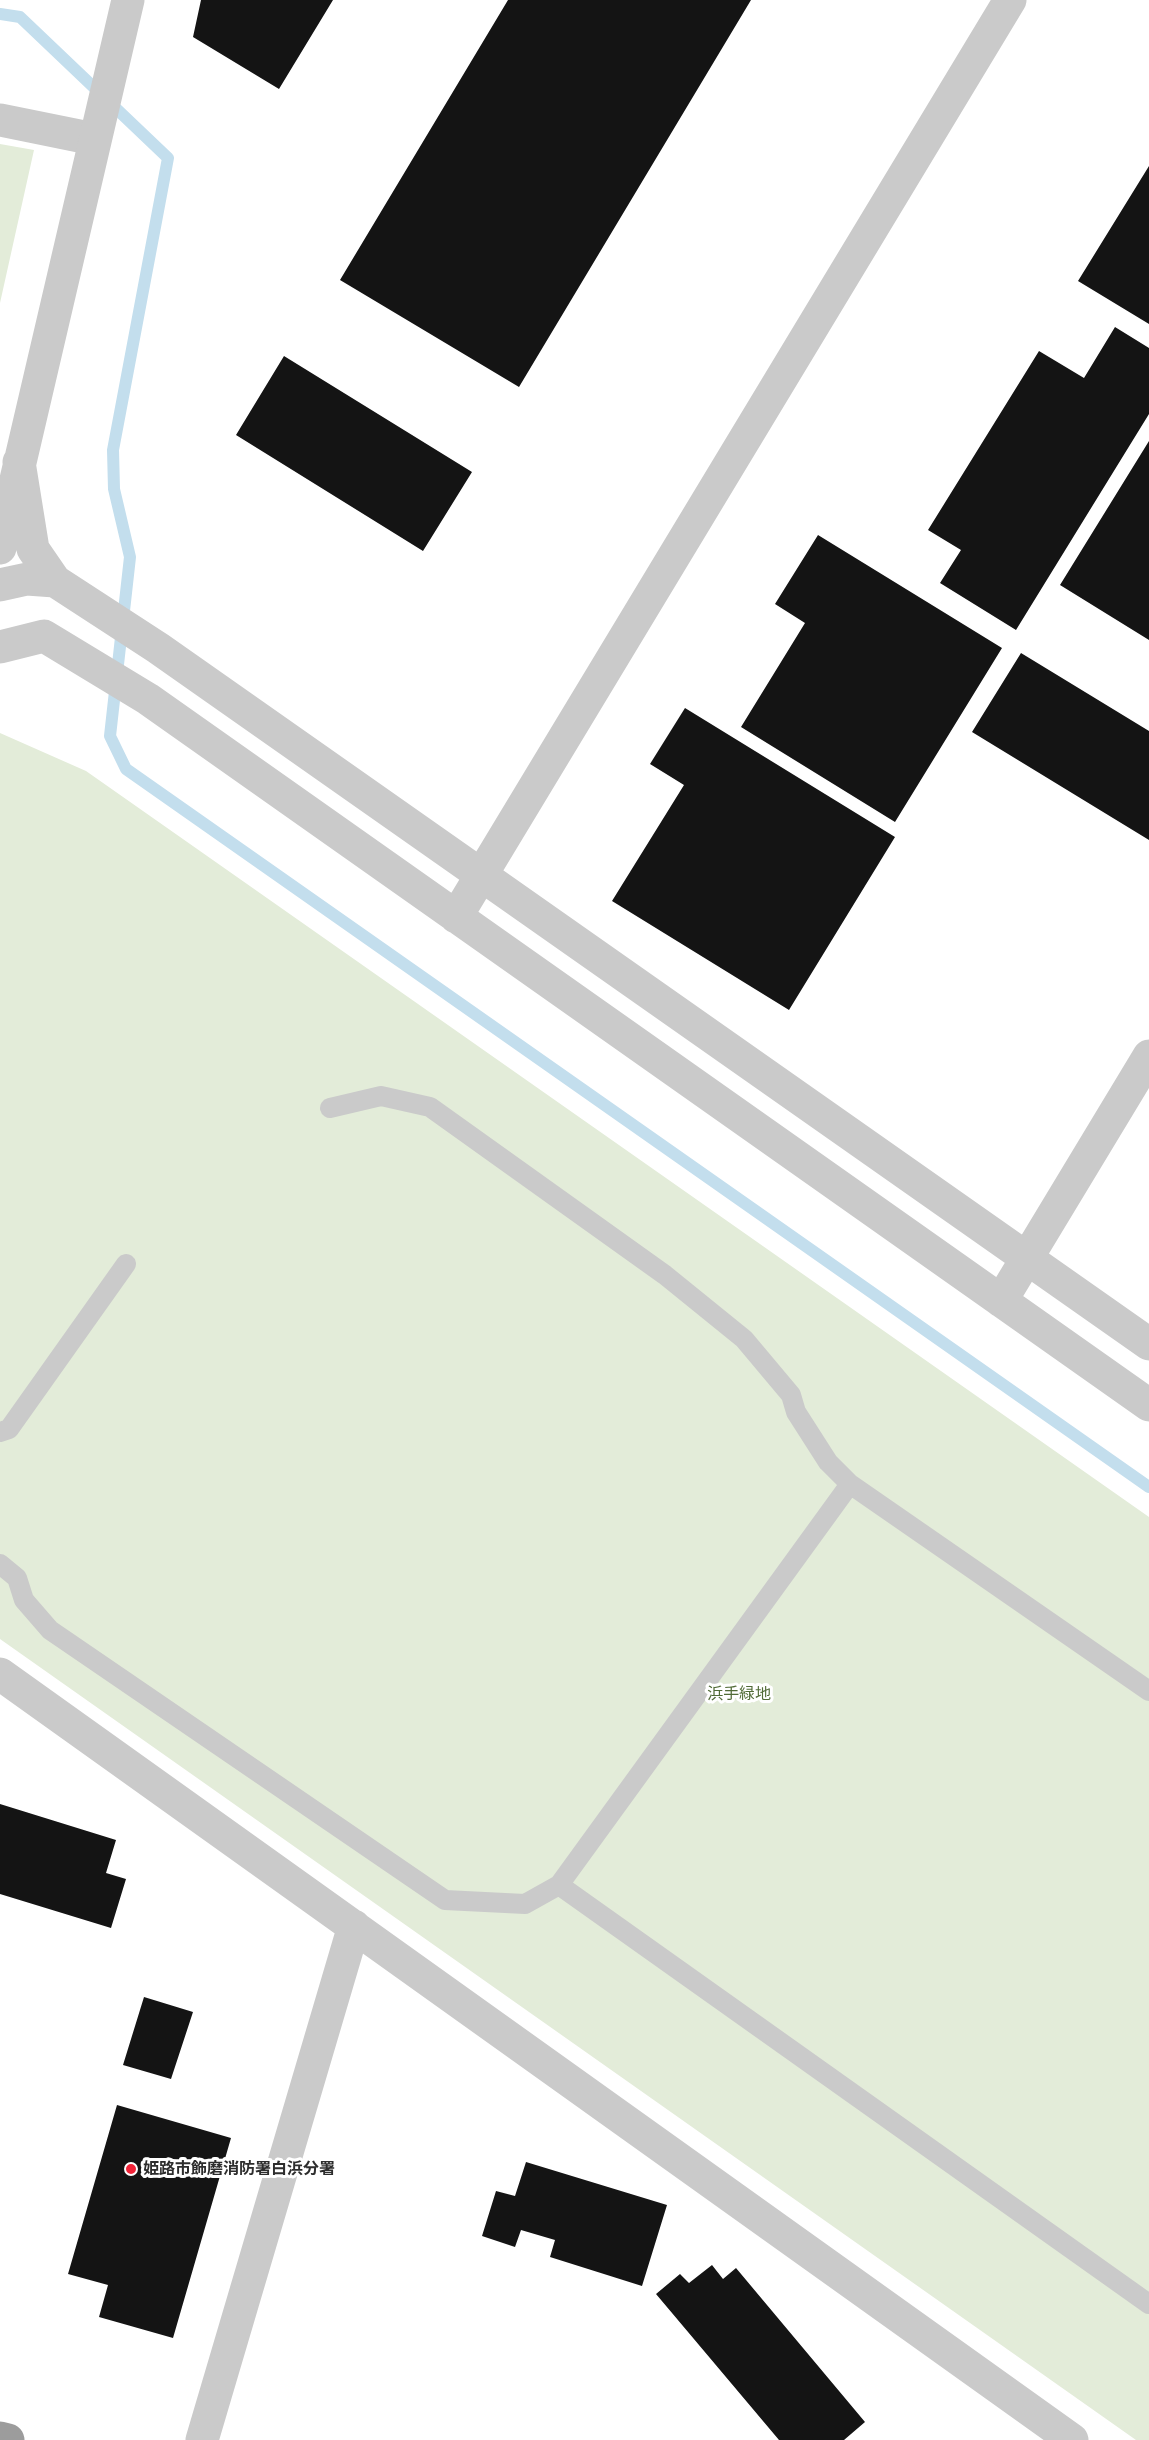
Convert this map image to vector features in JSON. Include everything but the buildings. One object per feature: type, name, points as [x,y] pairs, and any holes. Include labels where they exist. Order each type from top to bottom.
[{"type":"highway","points":[[0,2438],[8,2440]]},
{"type":"street","points":[[0,548],[128,0]]},
{"type":"street","points":[[456,917],[1010,0]]},
{"type":"street","points":[[0,120],[94,139]]},
{"type":"street","points":[[19,462],[33,549],[56,581],[158,648],[482,874],[1149,1344]]},
{"type":"street","points":[[0,585],[27,579],[56,581]]},
{"type":"street","points":[[0,647],[44,636],[148,699],[1149,1406]]},
{"type":"street","points":[[1001,1301],[1149,1056]]},
{"type":"street","points":[[0,1674],[1072,2440]]},
{"type":"street","points":[[202,2440],[354,1926]]},
{"type":"lane","points":[[330,1108],[381,1095],[430,1107],[666,1275],[744,1339],[791,1395],[796,1412],[828,1462],[850,1484],[1149,1691]]},
{"type":"lane","points":[[0,1432],[9,1429],[126,1264]]},
{"type":"lane","points":[[0,1564],[17,1578],[24,1600],[50,1630],[445,1900],[525,1904],[559,1885],[850,1484]]},
{"type":"lane","points":[[559,1885],[1149,2304]]},
{"type":"green space","points":[[0,144],[34,150],[0,303]]},
{"type":"green space","name":"浜手緑地","points":[[0,733],[86,771],[1149,1517],[1149,2440],[1136,2440],[0,1639]]},
{"type":"waterway","points":[[0,14],[20,17],[168,158],[113,450],[114,489],[130,557],[110,736],[126,769],[1149,1487]]},
{"type":"place","name":"姫路市飾磨消防署白浜分署","points":[[131,2169]]}]
